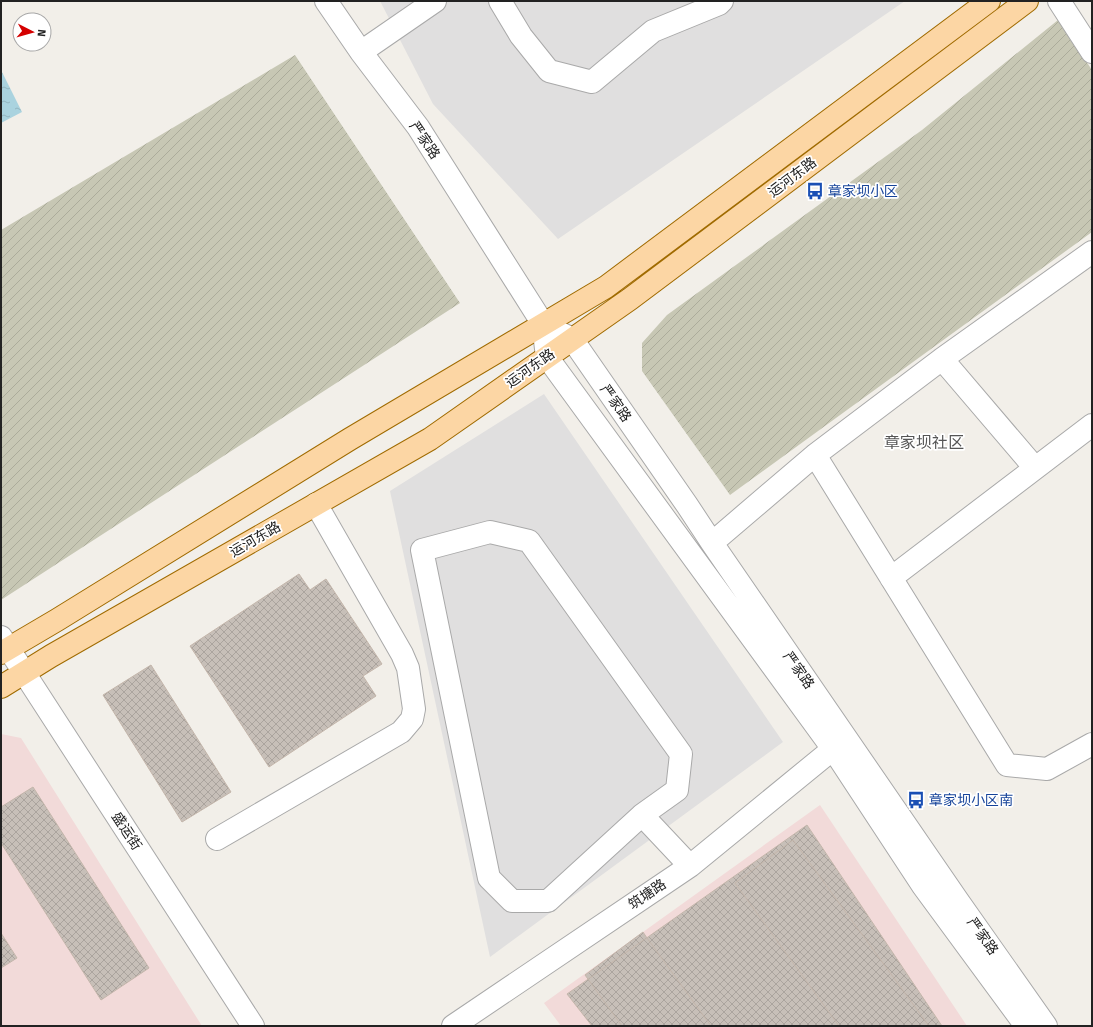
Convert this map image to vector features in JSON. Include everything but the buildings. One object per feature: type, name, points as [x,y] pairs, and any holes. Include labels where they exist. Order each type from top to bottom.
[{"type":"main road","name":"运河东路","points":[[4,646],[57,620],[350,439],[606,287],[989,1]]},
{"type":"main road","name":"运河东路","points":[[1,687],[24,672],[430,439],[630,299],[1027,1]]},
{"type":"street","name":"严家路","points":[[326,1],[361,52],[418,127],[543,324],[547,357],[832,750],[923,886],[1026,1026]]},
{"type":"street","points":[[361,52],[435,1]]},
{"type":"street","points":[[500,1],[521,36],[549,71],[592,82],[653,31],[719,4],[722,1]]},
{"type":"street","points":[[1060,1],[1092,52]]},
{"type":"street","points":[[712,543],[815,455],[942,359],[1092,252]]},
{"type":"street","name":"严家路","points":[[543,324],[572,340],[687,505],[958,901],[1046,1026]]},
{"type":"street","points":[[942,359],[1035,468]]},
{"type":"street","points":[[891,578],[1092,425]]},
{"type":"street","points":[[815,455],[1007,764],[1048,769],[1092,744]]},
{"type":"street","points":[[217,839],[401,732],[412,720],[414,709],[408,668],[402,654],[316,504]]},
{"type":"street","points":[[490,532],[529,541],[681,754],[677,790],[642,815],[548,901],[512,901],[489,878],[422,550],[490,532]]},
{"type":"street","name":"盛运街","points":[[4,646],[24,672],[253,1026]]},
{"type":"street","name":"筑塘路","points":[[453,1026],[690,866],[832,750]]},
{"type":"street","points":[[642,815],[690,866]]},
{"type":"shaded area","points":[[380,1],[905,1],[558,239],[433,104]]},
{"type":"shaded area","points":[[1058,20],[1092,70],[1092,232],[730,495],[642,371],[642,343],[667,315],[922,130]]},
{"type":"shaded area","points":[[295,55],[460,303],[1,600],[1,230]]},
{"type":"shaded area","points":[[544,394],[783,742],[490,957],[390,491]]},
{"type":"shaded area","points":[[1,734],[21,738],[202,1026],[1,1026]]},
{"type":"shaded area","points":[[820,805],[967,1026],[561,1026],[544,1003]]},
{"type":"water","points":[[1,70],[22,112],[1,123]]},
{"type":"place","name":"章家坝小区","points":[[815,191]]},
{"type":"place","name":"章家坝小区南","points":[[916,800]]},
{"type":"district","name":"章家坝社区","points":[[924,442]]}]
